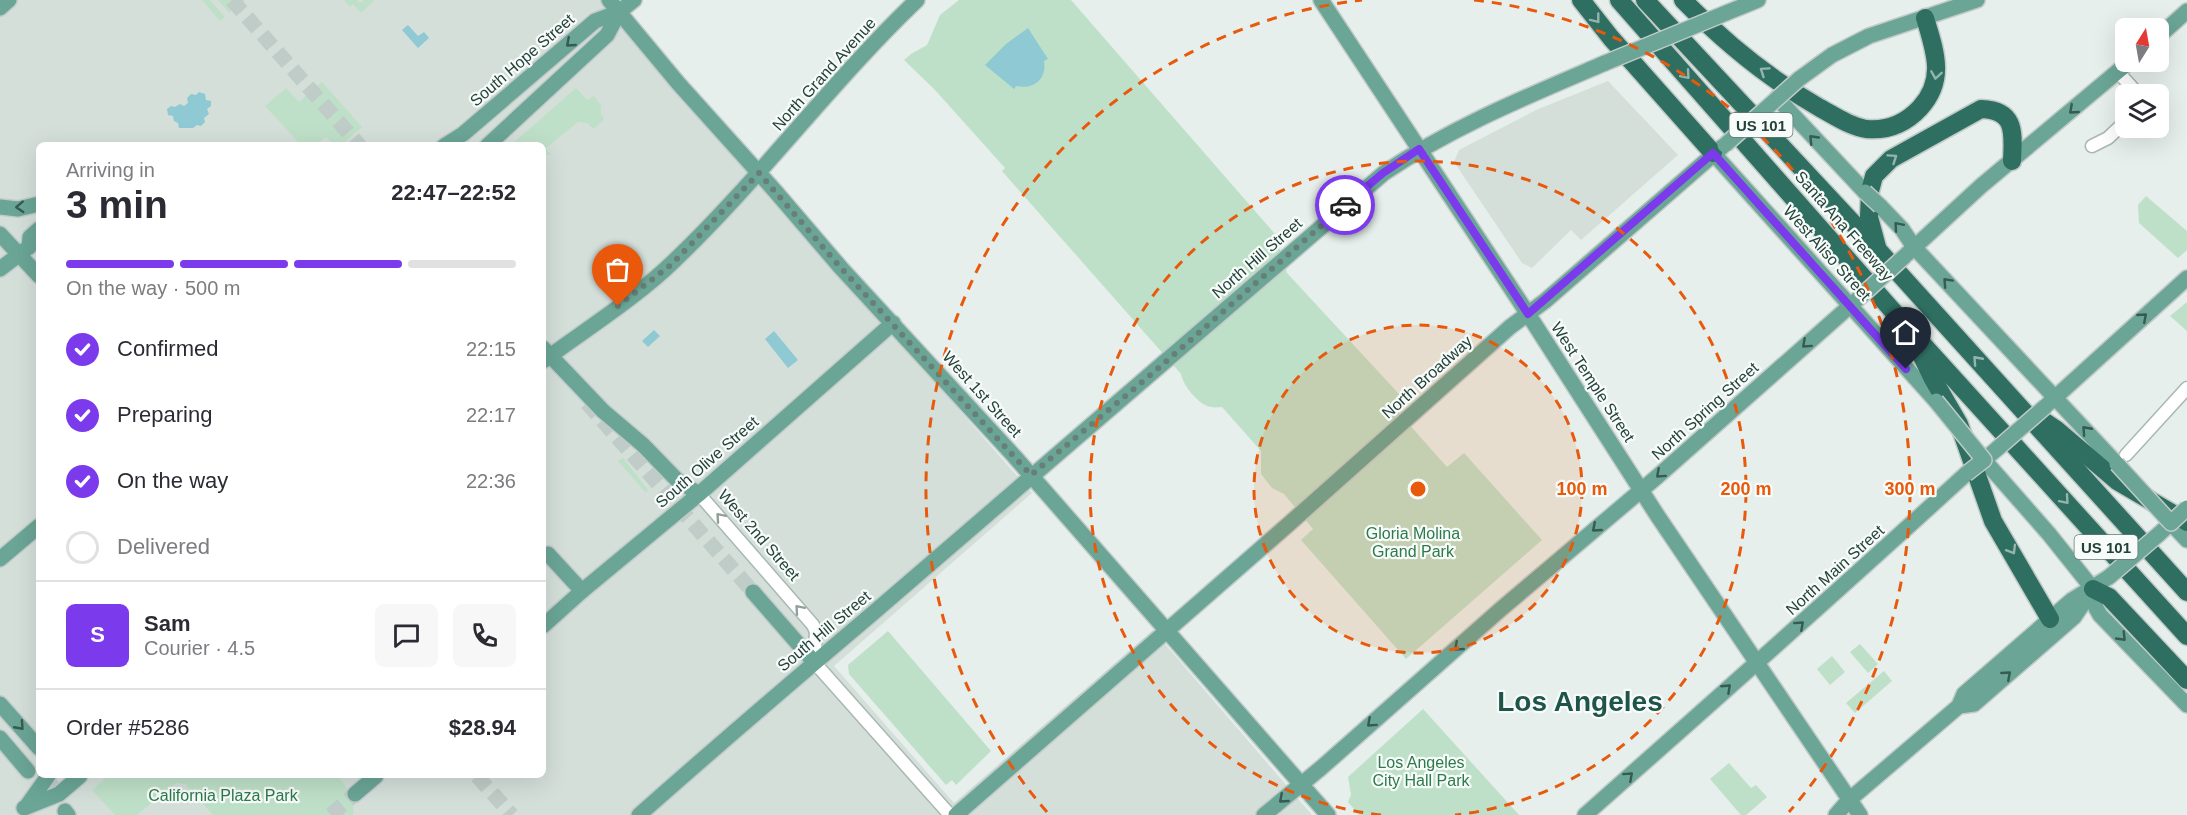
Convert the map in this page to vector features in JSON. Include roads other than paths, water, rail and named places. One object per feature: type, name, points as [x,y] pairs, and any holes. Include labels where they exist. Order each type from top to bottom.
[{"type":"highway","points":[[1581,0],[1611,38],[1719,149]]},
{"type":"highway","name":"Santa Ana Freeway","points":[[1619,0],[1907,327],[2187,636]]},
{"type":"highway","name":"Santa Ana Freeway","points":[[1645,0],[1877,249],[2187,592]]},
{"type":"highway","points":[[1683,0],[1749,61],[1810,102],[1845,122],[1864,128],[1880,129],[1899,125],[1913,116],[1925,103],[1935,83],[1937,62],[1925,18]]},
{"type":"highway","points":[[1877,249],[1869,217],[1870,191],[1874,176],[1891,159],[1972,112],[1990,109],[2005,117],[2013,128],[2012,161]]},
{"type":"highway","points":[[1907,327],[1933,380],[1959,424],[1993,521],[2050,619]]},
{"type":"highway","points":[[2016,403],[2057,430],[2098,467],[2182,531]]},
{"type":"highway","points":[[2093,589],[2109,597],[2187,680]]},
{"type":"main road","points":[[0,8],[9,0]]},
{"type":"main road","points":[[489,142],[607,35],[614,6],[634,0]]},
{"type":"main road","name":"North Grand Avenue","points":[[546,354],[672,264],[759,173],[861,58],[917,0]]},
{"type":"main road","name":"West Temple Street","points":[[1321,0],[1641,490],[1860,815]]},
{"type":"main road","name":"North Hill Street","points":[[1031,475],[1154,372],[1340,209],[1383,173],[1419,149],[1473,120],[1758,0]]},
{"type":"main road","points":[[1925,18],[1977,0]]},
{"type":"main road","name":"South Hope Street","points":[[450,142],[463,134],[614,6]]},
{"type":"main road","name":"West 1st Street","points":[[614,6],[678,83],[841,268],[1031,475],[1328,815]]},
{"type":"main road","points":[[2169,27],[2187,11]]},
{"type":"main road","name":"North Broadway","points":[[956,815],[1510,327],[1528,314],[1799,79],[1849,45],[1925,18]]},
{"type":"main road","name":"North Spring Street","points":[[1264,815],[1641,490],[2012,161],[2118,72]]},
{"type":"main road","points":[[1777,98],[1862,190],[1902,229],[1910,252],[2051,402],[2122,459],[2182,531]]},
{"type":"main road","name":"West Aliso Street","points":[[1719,149],[1855,301],[1984,460],[2049,534],[2093,589]]},
{"type":"main road","points":[[0,207],[18,208],[36,205]]},
{"type":"main road","points":[[36,232],[30,237],[29,250],[36,268]]},
{"type":"main road","points":[[0,234],[29,250]]},
{"type":"main road","points":[[0,269],[29,250]]},
{"type":"main road","name":"North Main Street","points":[[1585,815],[1856,576],[1966,474],[2051,402],[2187,278]]},
{"type":"main road","name":"South Olive Street","points":[[546,623],[699,494],[893,323]]},
{"type":"main road","name":"West 2nd Street","points":[[546,356],[643,445],[677,480],[699,494]]},
{"type":"main road","name":"South Hill Street","points":[[639,815],[1031,475]]},
{"type":"main road","points":[[1836,815],[1848,800],[1959,706],[1964,694],[2072,600],[2093,589],[2182,531],[2187,508]]},
{"type":"main road","points":[[0,559],[36,529]]},
{"type":"main road","points":[[548,554],[582,591]]},
{"type":"main road","points":[[2093,589],[2096,608],[2100,615],[2187,705]]},
{"type":"main road","points":[[1959,706],[1974,704],[2066,624],[2079,612],[2093,589]]},
{"type":"main road","points":[[753,592],[814,662]]},
{"type":"main road","points":[[0,704],[36,745]]},
{"type":"main road","points":[[0,738],[28,771]]},
{"type":"main road","points":[[0,754],[17,757]]},
{"type":"main road","points":[[21,812],[46,778]]},
{"type":"main road","points":[[21,812],[59,794],[78,778]]},
{"type":"main road","points":[[355,794],[374,778]]},
{"type":"street","points":[[2092,146],[2108,138],[2115,131]]},
{"type":"street","points":[[2122,459],[2187,388]]},
{"type":"street","name":"West 2nd Street","points":[[699,494],[813,625],[816,632],[814,662]]},
{"type":"street","points":[[814,662],[950,815]]},
{"type":"water","points":[[408,25],[418,36],[424,32],[429,38],[418,48],[402,30]]},
{"type":"water","points":[[1028,28],[1048,59],[1044,61],[1043,73],[1038,82],[1034,85],[1016,86],[1014,89],[985,65],[1006,44]]},
{"type":"water","points":[[199,92],[205,94],[206,100],[211,101],[211,106],[207,109],[209,114],[204,118],[205,122],[193,128],[179,128],[173,116],[168,115],[167,109],[180,104],[184,106],[188,103],[187,98],[191,94],[196,95]]},
{"type":"water","points":[[654,330],[660,336],[648,347],[642,341]]},
{"type":"water","points":[[774,331],[798,360],[788,368],[765,339]]},
{"type":"tunnel","points":[[232,0],[356,142]]},
{"type":"tunnel","points":[[587,403],[753,592]]},
{"type":"tunnel","points":[[47,791],[63,778]]},
{"type":"tunnel","points":[[479,778],[512,815]]},
{"type":"tunnel","points":[[331,815],[355,794]]},
{"type":"district","name":"Los Angeles","points":[[1580,701]]},
{"type":"park label","name":"Gloria Molina Grand Park","points":[[1413,542]]},
{"type":"park label","name":"Los Angeles City Hall Park","points":[[1421,771]]},
{"type":"park label","name":"California Plaza Park","points":[[223,795]]}]
